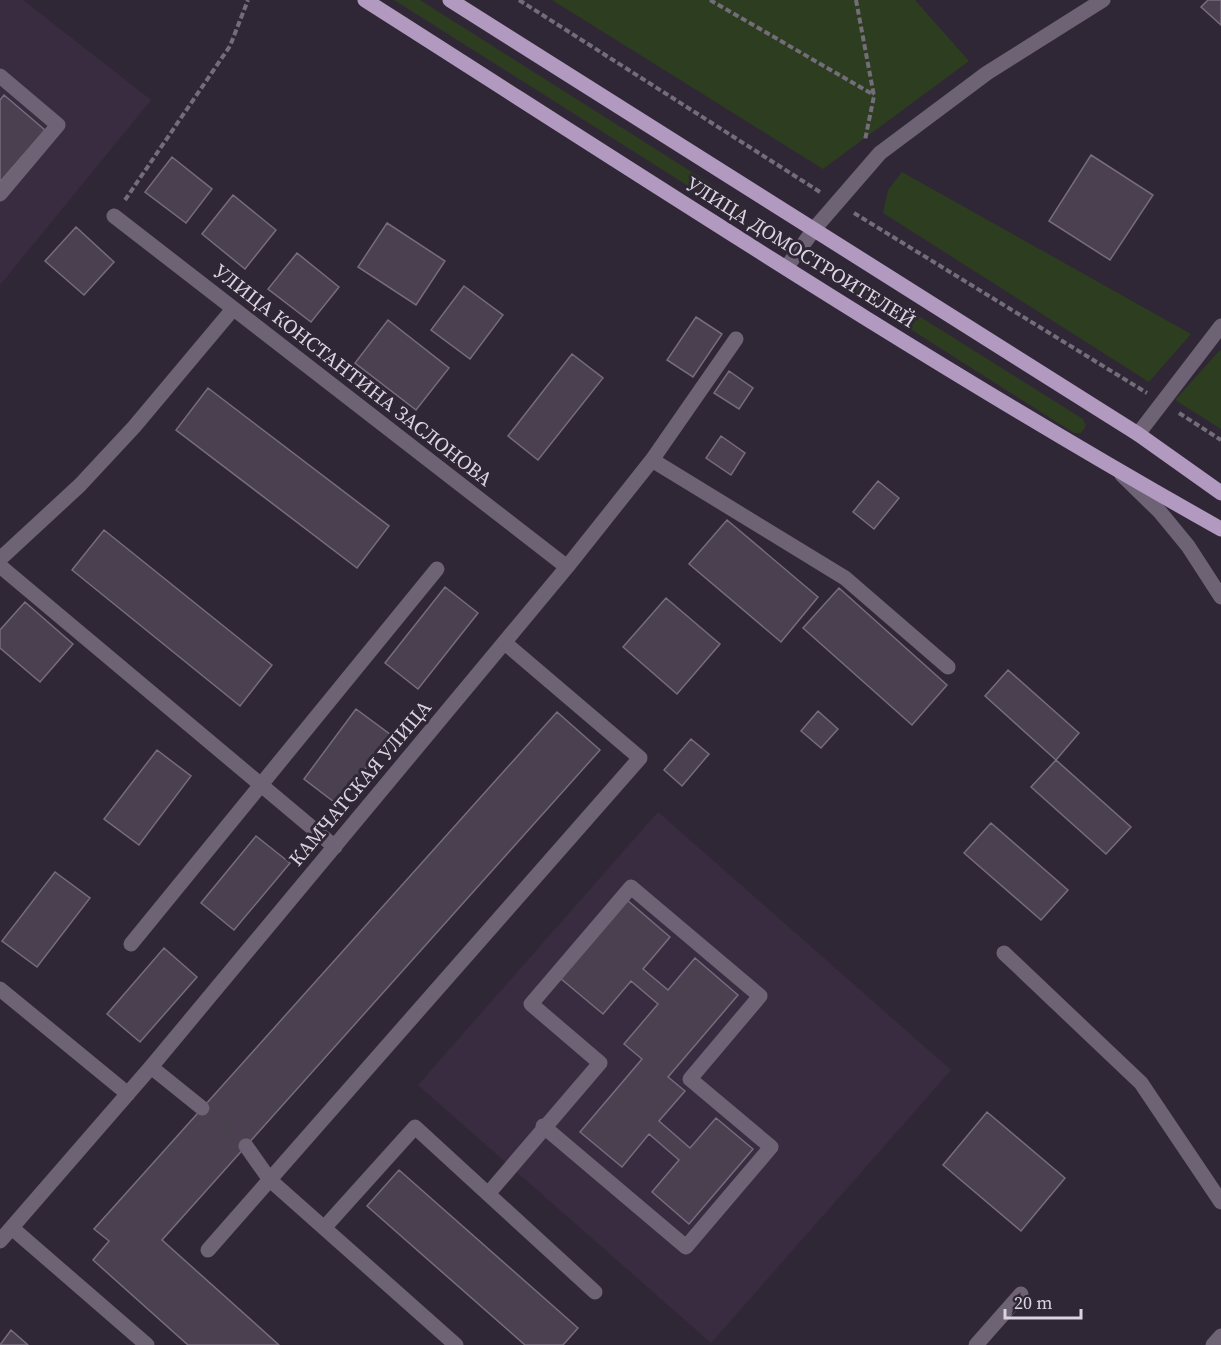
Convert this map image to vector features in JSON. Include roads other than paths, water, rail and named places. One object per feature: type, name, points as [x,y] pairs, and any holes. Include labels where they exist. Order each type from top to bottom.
[{"type":"main road","name":"УЛИЦА ДОМОСТРОИТЕЛЕЙ","points":[[365,0],[786,268],[1118,471],[1221,529]]},
{"type":"main road","name":"УЛИЦА ДОМОСТРОИТЕЛЕЙ","points":[[450,0],[815,228],[1138,434],[1221,493]]},
{"type":"street","points":[[786,268],[815,228],[880,153],[987,73],[1103,0]]},
{"type":"street","points":[[0,76],[58,125],[0,194]]},
{"type":"street","name":"УЛИЦА КОНСТАНТИНА ЗАСЛОНОВА","points":[[114,216],[567,567]]},
{"type":"street","points":[[0,559],[80,485],[134,426],[233,309]]},
{"type":"street","points":[[1138,434],[1221,326]]},
{"type":"street","name":"КАМЧАТСКАЯ УЛИЦА","points":[[0,1241],[151,1067],[505,643],[652,459],[736,339]]},
{"type":"street","points":[[652,459],[845,578],[948,667]]},
{"type":"street","points":[[1118,471],[1160,512],[1188,546],[1221,597]]},
{"type":"street","points":[[0,566],[335,847]]},
{"type":"street","points":[[131,944],[437,569]]},
{"type":"street","points":[[208,1250],[640,758],[505,643]]},
{"type":"street","points":[[488,1194],[543,1126],[600,1063],[531,1004],[631,887],[760,996],[690,1078],[771,1147],[686,1247],[543,1126]]},
{"type":"street","points":[[1004,953],[1141,1083],[1221,1202]]},
{"type":"street","points":[[0,989],[128,1094]]},
{"type":"street","points":[[151,1067],[202,1108]]},
{"type":"street","points":[[324,1228],[415,1127],[595,1292]]},
{"type":"street","points":[[246,1146],[270,1179],[456,1345]]},
{"type":"street","points":[[12,1228],[147,1345]]},
{"type":"street","points":[[976,1345],[1021,1294]]},
{"type":"street","points":[[1214,1345],[1221,1336]]},
{"type":"tunnel","points":[[202,1108],[246,1146]]}]
